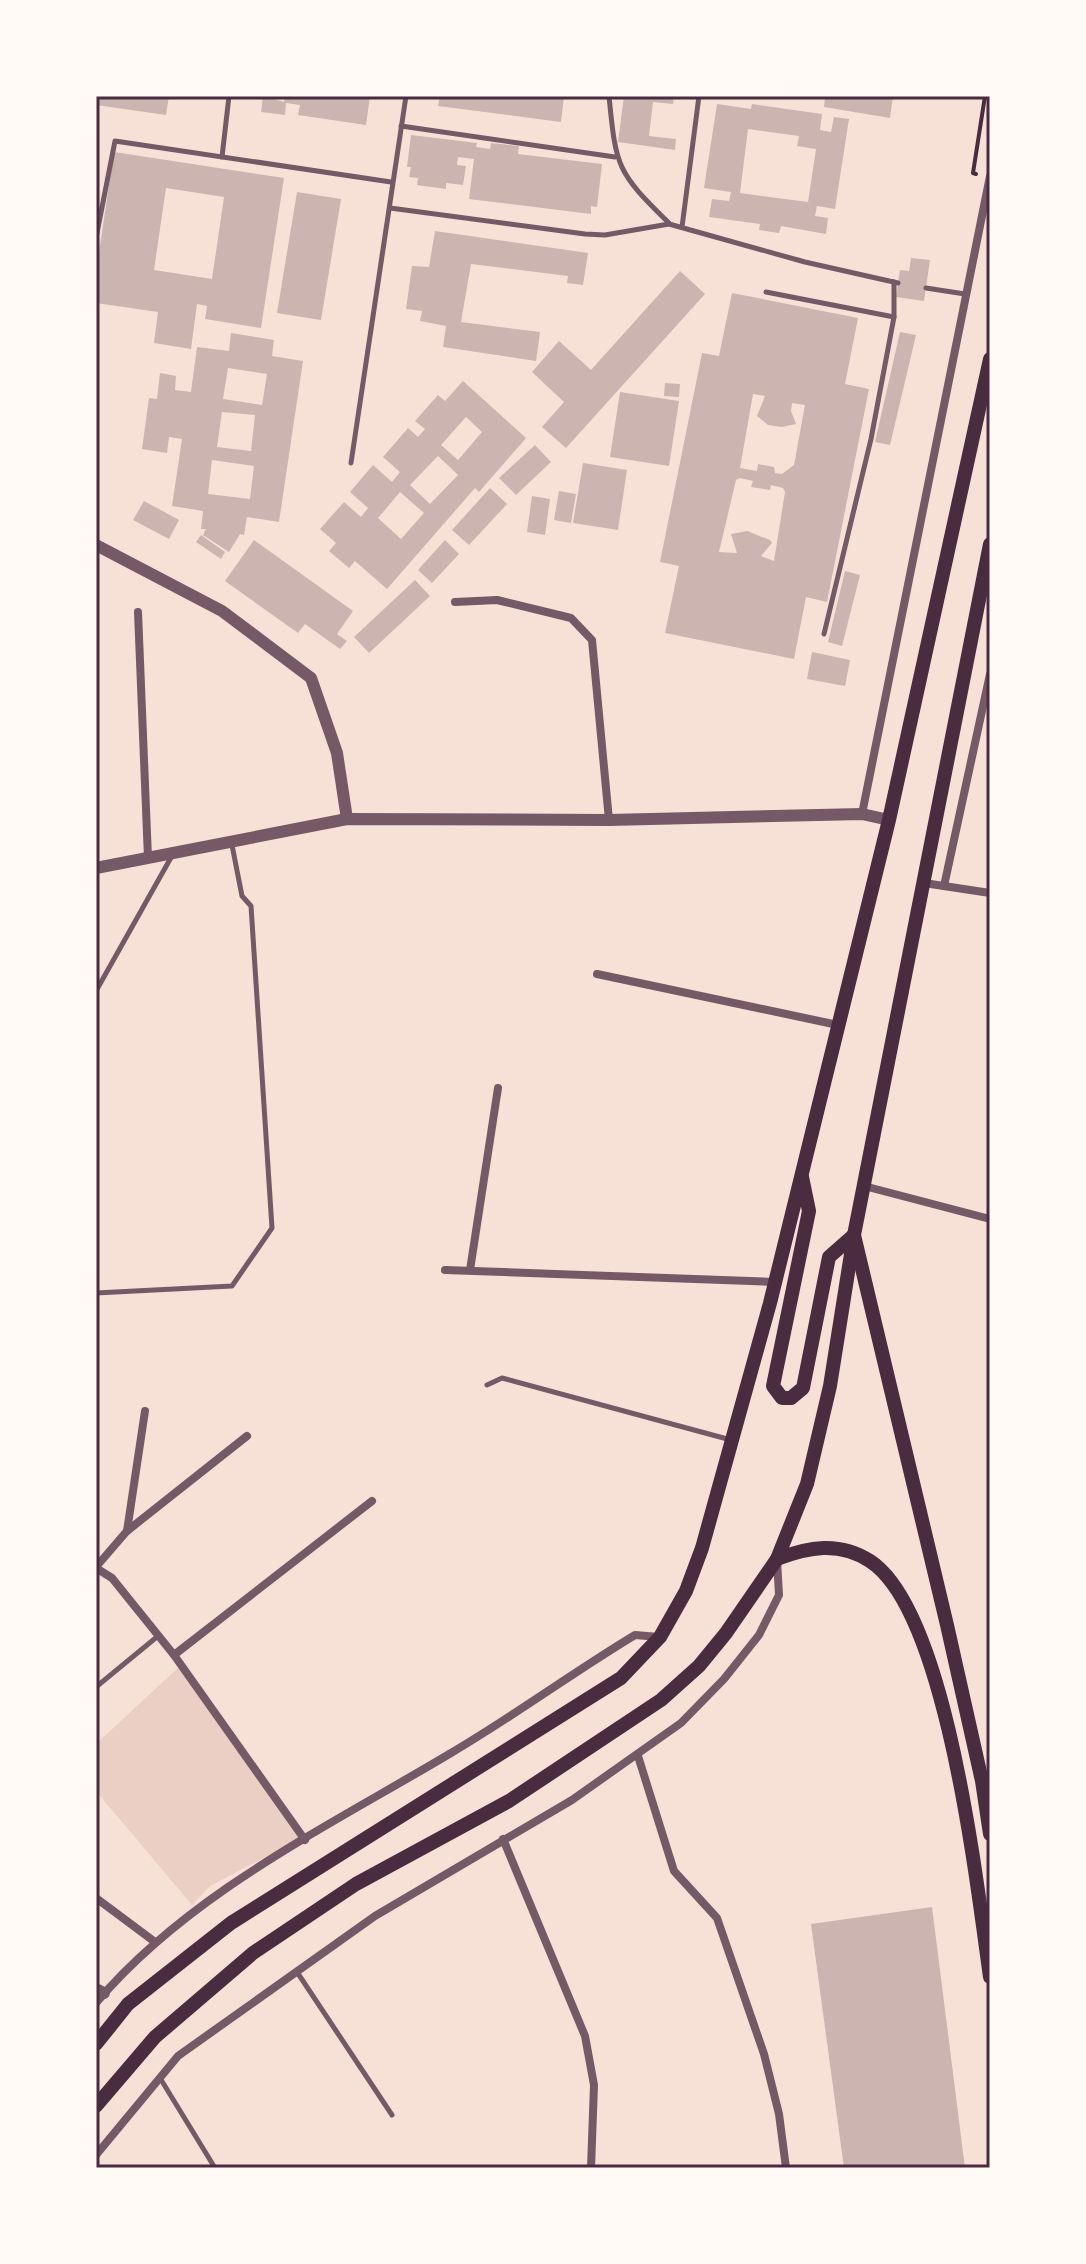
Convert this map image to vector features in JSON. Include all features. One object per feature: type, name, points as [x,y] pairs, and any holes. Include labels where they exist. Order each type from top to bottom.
[{"type":"main road","points":[[96,2044],[128,2004],[231,1923],[621,1678],[660,1637],[691,1577],[775,1282],[889,820],[990,359]]},
{"type":"main road","points":[[96,2106],[155,2037],[253,1953],[356,1884],[509,1801],[661,1700],[699,1666],[754,1597],[777,1559],[796,1518],[816,1451],[840,1337],[854,1235],[990,544]]},
{"type":"main road","points":[[801,1173],[809,1211],[773,1377],[776,1393],[782,1398],[791,1398],[803,1388],[829,1257],[854,1235]]},
{"type":"main road","points":[[854,1235],[947,1625],[982,1781],[990,1834]]},
{"type":"main road","points":[[777,1559],[808,1547],[851,1551],[870,1561],[889,1577],[908,1611],[930,1662],[948,1730],[990,1977]]},
{"type":"street","points":[[862,814],[990,176]]},
{"type":"street","points":[[96,545],[222,611],[311,678],[337,753],[347,819]]},
{"type":"street","points":[[455,602],[497,600],[571,618],[592,640],[609,820]]},
{"type":"street","points":[[138,612],[148,858]]},
{"type":"street","points":[[944,886],[990,674]]},
{"type":"street","points":[[96,868],[232,844],[347,819],[609,820],[862,814],[889,820]]},
{"type":"street","points":[[924,883],[990,893]]},
{"type":"street","points":[[597,974],[838,1025]]},
{"type":"street","points":[[470,1270],[498,1088]]},
{"type":"street","points":[[864,1186],[990,1219]]},
{"type":"street","points":[[445,1270],[775,1282]]},
{"type":"street","points":[[127,1531],[145,1411]]},
{"type":"street","points":[[247,1436],[127,1531],[96,1568],[112,1578],[174,1655],[305,1840]]},
{"type":"street","points":[[174,1655],[372,1501]]},
{"type":"street","points":[[96,2155],[178,2056],[375,1916],[572,1800],[681,1723],[724,1679],[759,1635],[779,1595],[777,1559]]},
{"type":"street","points":[[99,1995],[155,1942],[305,1840],[462,1747],[635,1635],[660,1637]]},
{"type":"street","points":[[638,1756],[674,1871],[717,1918],[764,2054],[779,2114],[786,2168]]},
{"type":"street","points":[[503,1839],[585,2036],[594,2085],[591,2168]]},
{"type":"street","points":[[96,1898],[155,1942]]},
{"type":"lane","points":[[222,157],[229,96]]},
{"type":"lane","points":[[351,463],[406,96]]},
{"type":"lane","points":[[609,96],[615,157],[634,188],[669,224]]},
{"type":"lane","points":[[682,227],[699,96]]},
{"type":"lane","points":[[401,126],[615,157]]},
{"type":"lane","points":[[96,238],[115,141],[391,182]]},
{"type":"lane","points":[[390,208],[585,234],[605,235],[669,224],[805,262],[896,282],[894,317],[871,439],[824,634]]},
{"type":"lane","points":[[926,288],[965,294]]},
{"type":"lane","points":[[766,292],[894,317]]},
{"type":"lane","points":[[96,1293],[232,1286],[272,1228],[251,906],[242,896],[232,844]]},
{"type":"lane","points":[[96,991],[173,853]]},
{"type":"lane","points":[[487,1385],[502,1378],[731,1440]]},
{"type":"lane","points":[[96,1687],[158,1636]]},
{"type":"lane","points":[[297,1972],[392,2115]]},
{"type":"lane","points":[[160,2078],[215,2168]]},
{"type":"path","points":[[976,150],[988,96]]},
{"type":"shaded area","points":[[181,1665],[301,1838],[210,1886],[192,1905],[96,1791],[96,1744]]},
{"type":"building","points":[[96,96],[169,96],[166,115],[96,105]]},
{"type":"building","points":[[263,96],[284,102],[285,96],[370,96],[366,125],[298,115],[300,105],[286,103],[285,115],[261,112]]},
{"type":"building","points":[[440,96],[564,96],[561,122],[438,106]]},
{"type":"building","points":[[624,96],[674,96],[673,104],[653,102],[649,136],[676,139],[675,150],[618,142]]},
{"type":"building","points":[[825,96],[893,96],[890,118],[824,107]]},
{"type":"building","points":[[717,104],[751,109],[752,104],[822,114],[820,130],[831,132],[834,117],[849,119],[835,209],[817,206],[815,216],[828,218],[826,234],[781,226],[779,233],[759,230],[760,224],[709,217],[712,199],[729,201],[731,192],[704,188]],"holes":[[[748,129],[799,136],[797,146],[816,149],[808,202],[740,193]]]},
{"type":"building","points":[[411,135],[477,143],[476,147],[490,149],[491,143],[519,146],[518,154],[602,164],[597,207],[591,206],[591,214],[469,199],[474,159],[458,157],[457,165],[466,166],[463,185],[446,183],[446,189],[417,185],[418,178],[409,177],[411,167],[407,167]]},
{"type":"building","points":[[114,152],[284,178],[261,328],[205,319],[207,306],[197,304],[191,349],[154,343],[158,312],[96,303],[96,272]],"holes":[[[166,188],[224,197],[212,279],[154,270]]]},
{"type":"building","points":[[297,192],[341,199],[321,320],[277,313]]},
{"type":"building","points":[[435,231],[588,253],[583,285],[567,283],[568,276],[471,264],[461,322],[540,332],[536,361],[443,347],[446,326],[420,321],[422,311],[406,309],[412,266],[429,267]]},
{"type":"building","points":[[911,258],[930,260],[924,301],[896,297],[900,270],[909,271]]},
{"type":"building","points":[[680,271],[705,294],[566,448],[542,427],[564,402],[532,372],[559,341],[591,370]]},
{"type":"building","points":[[732,293],[858,318],[845,384],[869,389],[827,602],[806,597],[794,659],[665,633],[679,566],[660,562],[702,353],[719,356]],"holes":[[[753,394],[765,396],[757,416],[768,425],[782,427],[796,424],[791,411],[792,403],[805,405],[794,465],[782,474],[775,473],[774,467],[758,464],[757,471],[740,468]],[[736,480],[753,481],[751,487],[770,490],[771,485],[783,488],[785,492],[774,561],[761,556],[772,543],[770,540],[747,531],[731,534],[737,553],[719,552]]]},
{"type":"building","points":[[900,332],[916,335],[890,445],[875,442]]},
{"type":"building","points":[[231,333],[274,340],[272,356],[303,361],[279,522],[247,517],[244,535],[240,534],[229,552],[203,535],[206,529],[201,529],[203,511],[172,506],[182,439],[169,437],[167,453],[142,449],[149,398],[157,399],[160,373],[176,376],[175,390],[191,392],[197,347],[229,351]],"holes":[[[228,368],[267,374],[262,405],[223,399]],[[222,412],[255,415],[251,451],[217,447]],[[212,460],[254,466],[250,499],[208,494]]]},
{"type":"building","points":[[463,381],[526,438],[479,492],[475,488],[387,589],[355,561],[349,568],[329,551],[336,543],[320,529],[344,502],[361,517],[368,508],[350,492],[373,465],[392,482],[400,472],[383,457],[408,428],[418,437],[425,429],[415,421],[438,395],[445,401]],"holes":[[[466,417],[482,432],[458,460],[441,445]],[[438,456],[458,475],[430,504],[410,485]],[[400,492],[424,513],[401,539],[378,518]]]},
{"type":"building","points":[[665,383],[680,384],[679,397],[664,396]]},
{"type":"building","points":[[620,392],[679,401],[669,466],[610,457]]},
{"type":"building","points":[[535,445],[551,462],[516,495],[499,478]]},
{"type":"building","points":[[583,463],[627,470],[618,530],[573,523]]},
{"type":"building","points":[[490,488],[507,504],[469,545],[452,530]]},
{"type":"building","points":[[559,491],[576,494],[571,523],[554,520]]},
{"type":"building","points":[[532,496],[550,499],[545,535],[527,532]]},
{"type":"building","points":[[144,501],[179,520],[169,539],[133,520]]},
{"type":"building","points":[[201,535],[225,552],[221,559],[196,542]]},
{"type":"building","points":[[254,540],[353,611],[337,634],[347,641],[340,649],[305,624],[298,633],[225,581]]},
{"type":"building","points":[[445,540],[459,554],[432,583],[418,570]]},
{"type":"building","points":[[845,571],[860,575],[842,646],[828,642]]},
{"type":"building","points":[[415,580],[430,596],[369,653],[354,637]]},
{"type":"building","points":[[812,652],[850,660],[845,686],[807,679]]},
{"type":"building","points":[[932,1907],[965,2168],[844,2168],[811,1924]]}]
